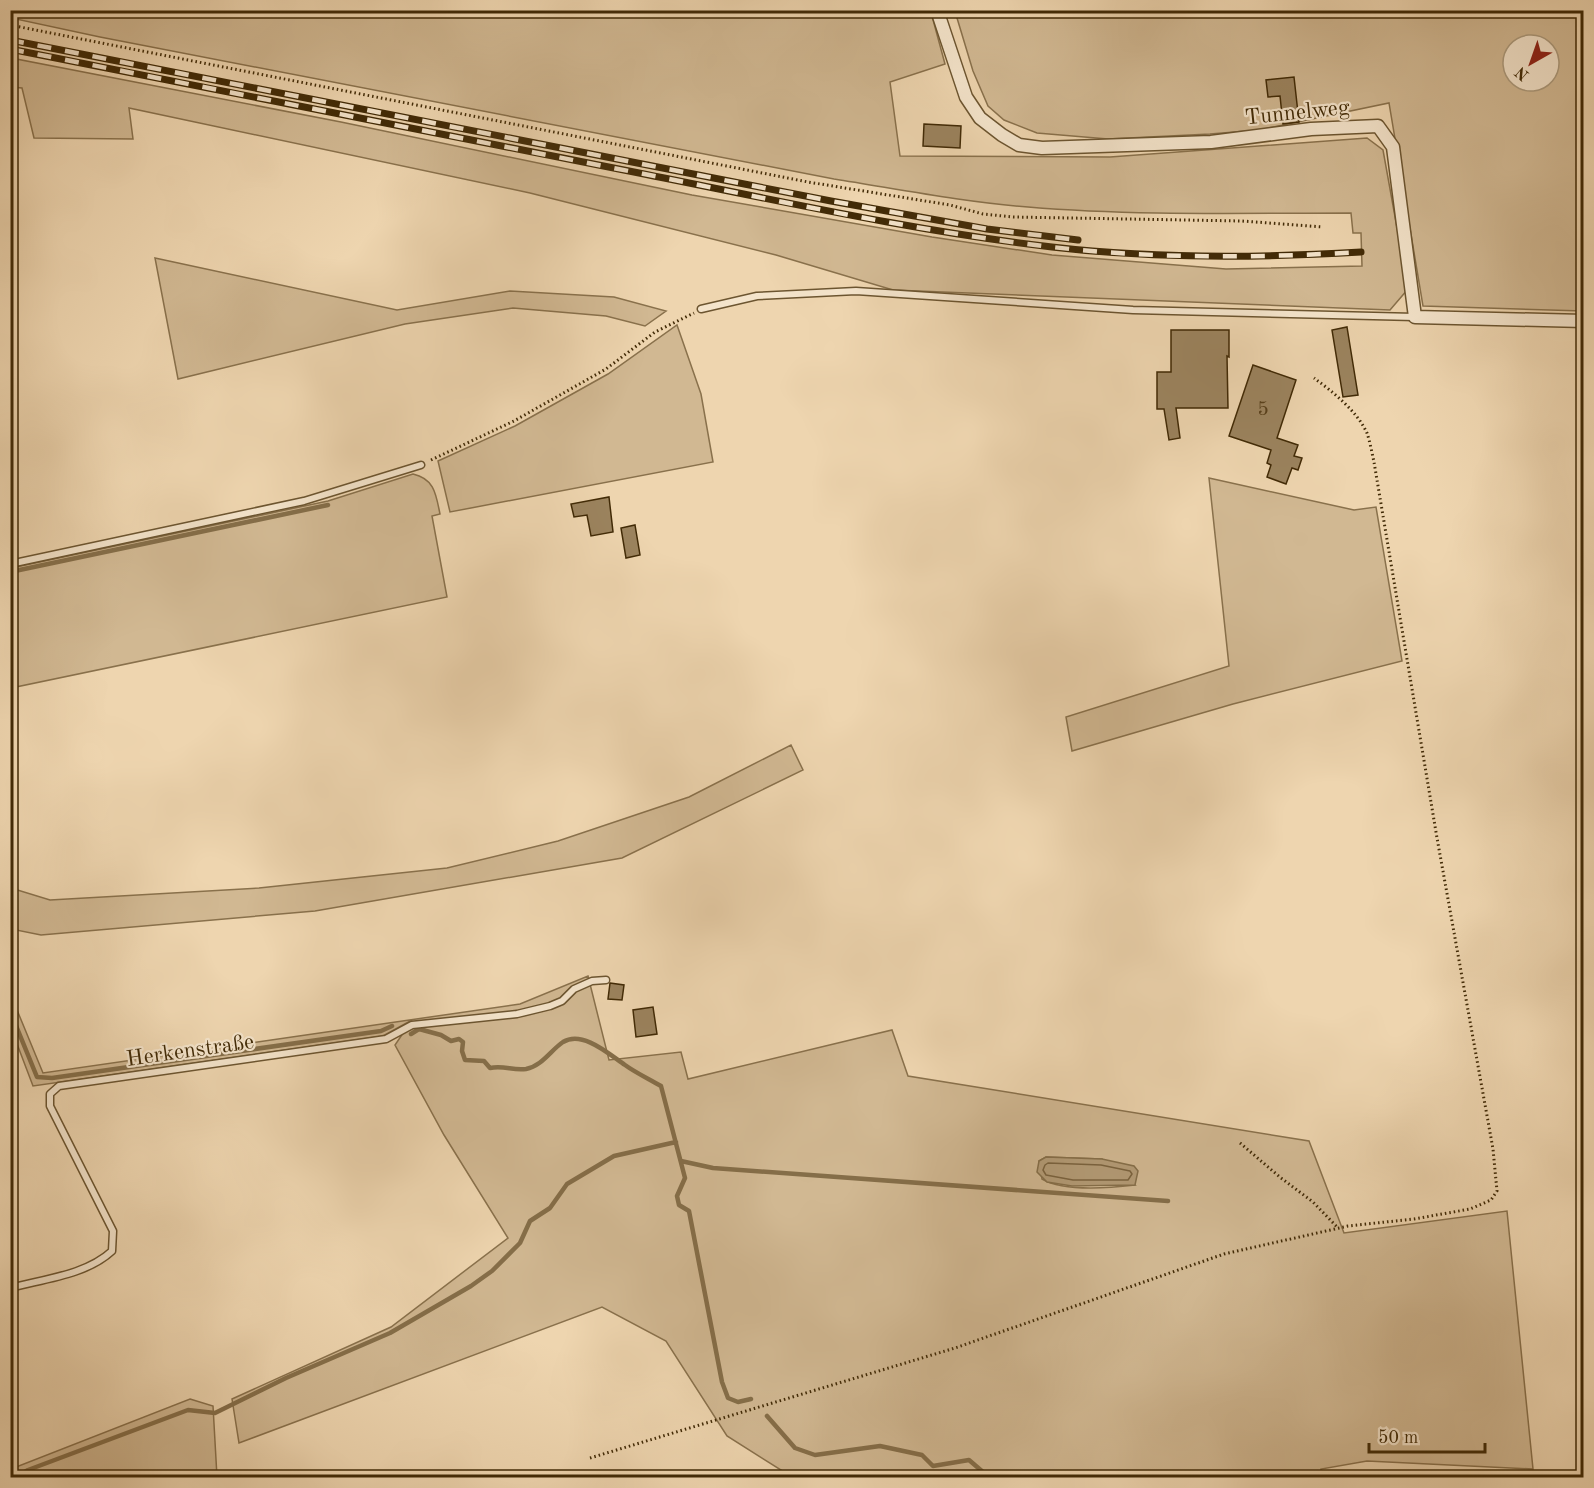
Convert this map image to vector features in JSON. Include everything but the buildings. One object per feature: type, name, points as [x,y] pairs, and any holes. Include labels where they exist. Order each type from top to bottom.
[{"type":"street","name":"Tunnelweg","points":[[936,10],[966,97],[980,118],[1019,145],[1042,148],[1211,142],[1311,129],[1378,126],[1393,147],[1415,317]]},
{"type":"street","points":[[1415,317],[1584,321]]},
{"type":"lane","points":[[700,309],[757,296],[856,291],[1133,310],[1415,317]]},
{"type":"lane","points":[[10,564],[304,501],[421,465]]},
{"type":"lane","name":"Herkenstraße","points":[[10,1288],[88,1267],[101,1261],[112,1251],[113,1231],[50,1106],[50,1094],[59,1086],[386,1039],[412,1025],[517,1014],[550,1006],[562,1000],[573,990],[592,981],[606,980]]},
{"type":"path","points":[[10,25],[808,182],[950,205],[983,214],[1013,217],[1242,221],[1323,227]]},
{"type":"path","points":[[421,465],[513,421],[606,369],[655,332],[700,309]]},
{"type":"path","points":[[590,1458],[955,1348],[1224,1254],[1338,1228],[1470,1209],[1491,1200],[1497,1191],[1493,1149],[1452,927],[1374,462],[1366,433],[1361,424],[1349,408],[1314,378]]},
{"type":"path","points":[[1240,1143],[1313,1202],[1338,1228]]},
{"type":"shaded area","points":[[10,11],[927,11],[932,16],[945,64],[890,82],[900,156],[1110,157],[1367,138],[1383,150],[1408,289],[1390,310],[893,290],[776,255],[530,193],[129,108],[133,139],[34,138],[22,88],[11,87],[11,58],[341,122],[692,195],[932,237],[1052,255],[1226,269],[1362,266],[1361,233],[1353,233],[1351,213],[1109,212],[1004,205],[955,199],[834,179],[100,37],[11,18]]},
{"type":"shaded area","points":[[950,11],[1583,11],[1583,311],[1423,306],[1389,103],[1259,130],[1108,139],[1037,133],[1004,120],[988,106],[973,71],[957,18]]},
{"type":"shaded area","points":[[155,258],[397,310],[510,291],[614,297],[666,311],[645,326],[606,316],[513,308],[405,324],[178,379]]},
{"type":"shaded area","points":[[677,325],[701,394],[713,462],[450,512],[438,461],[515,426],[608,374]]},
{"type":"shaded area","points":[[413,474],[426,480],[436,494],[440,514],[432,516],[447,597],[11,688],[11,568],[328,501]]},
{"type":"shaded area","points":[[1209,478],[1354,510],[1376,507],[1402,661],[1233,704],[1072,751],[1066,717],[1229,666]]},
{"type":"shaded area","points":[[791,745],[803,770],[622,858],[315,911],[41,935],[11,929],[11,888],[50,900],[259,888],[447,868],[558,841],[689,797]]},
{"type":"shaded area","points":[[588,976],[609,1060],[681,1052],[688,1079],[892,1030],[908,1076],[1309,1141],[1344,1233],[1507,1211],[1533,1469],[1367,1461],[1321,1469],[1322,1478],[792,1477],[727,1436],[666,1341],[602,1307],[239,1443],[232,1399],[391,1327],[508,1238],[444,1135],[395,1045],[412,1020],[383,1036],[33,1086],[11,1028],[10,993],[43,1073],[520,1004]],"holes":[[[1046,1157],[1102,1159],[1135,1185],[1100,1188],[1075,1187],[1062,1186],[1042,1179],[1039,1161]]]},
{"type":"shaded area","points":[[190,1399],[213,1406],[217,1477],[11,1477],[11,1469]]},
{"type":"water","points":[[1046,1157],[1102,1159],[1134,1166],[1138,1171],[1135,1185],[1072,1186],[1047,1182],[1037,1172],[1039,1161]]},
{"type":"waterway","points":[[10,572],[328,505]]},
{"type":"waterway","points":[[10,1011],[37,1077],[52,1078],[381,1031],[392,1026]]},
{"type":"waterway","points":[[411,1034],[419,1029],[441,1035],[451,1041],[459,1039],[463,1042],[462,1051],[465,1060],[484,1061],[490,1068],[521,1069],[537,1065],[563,1042],[579,1039],[596,1045],[661,1086],[685,1178],[677,1196],[679,1205],[689,1211],[722,1382],[728,1398],[738,1402],[751,1399]]},
{"type":"waterway","points":[[14,1478],[28,1470],[188,1410],[215,1413],[286,1378],[390,1333],[471,1286],[492,1271],[520,1243],[530,1221],[550,1208],[567,1184],[614,1156],[676,1142]]},
{"type":"waterway","points":[[681,1161],[713,1168],[1168,1201]]},
{"type":"waterway","points":[[767,1416],[795,1448],[815,1455],[880,1446],[922,1455],[933,1466],[969,1460],[990,1478]]},
{"type":"railway","points":[[10,40],[831,201],[987,229],[1078,240]]},
{"type":"railway","points":[[10,49],[845,214],[1000,240],[1129,254],[1245,256],[1361,252]]}]
